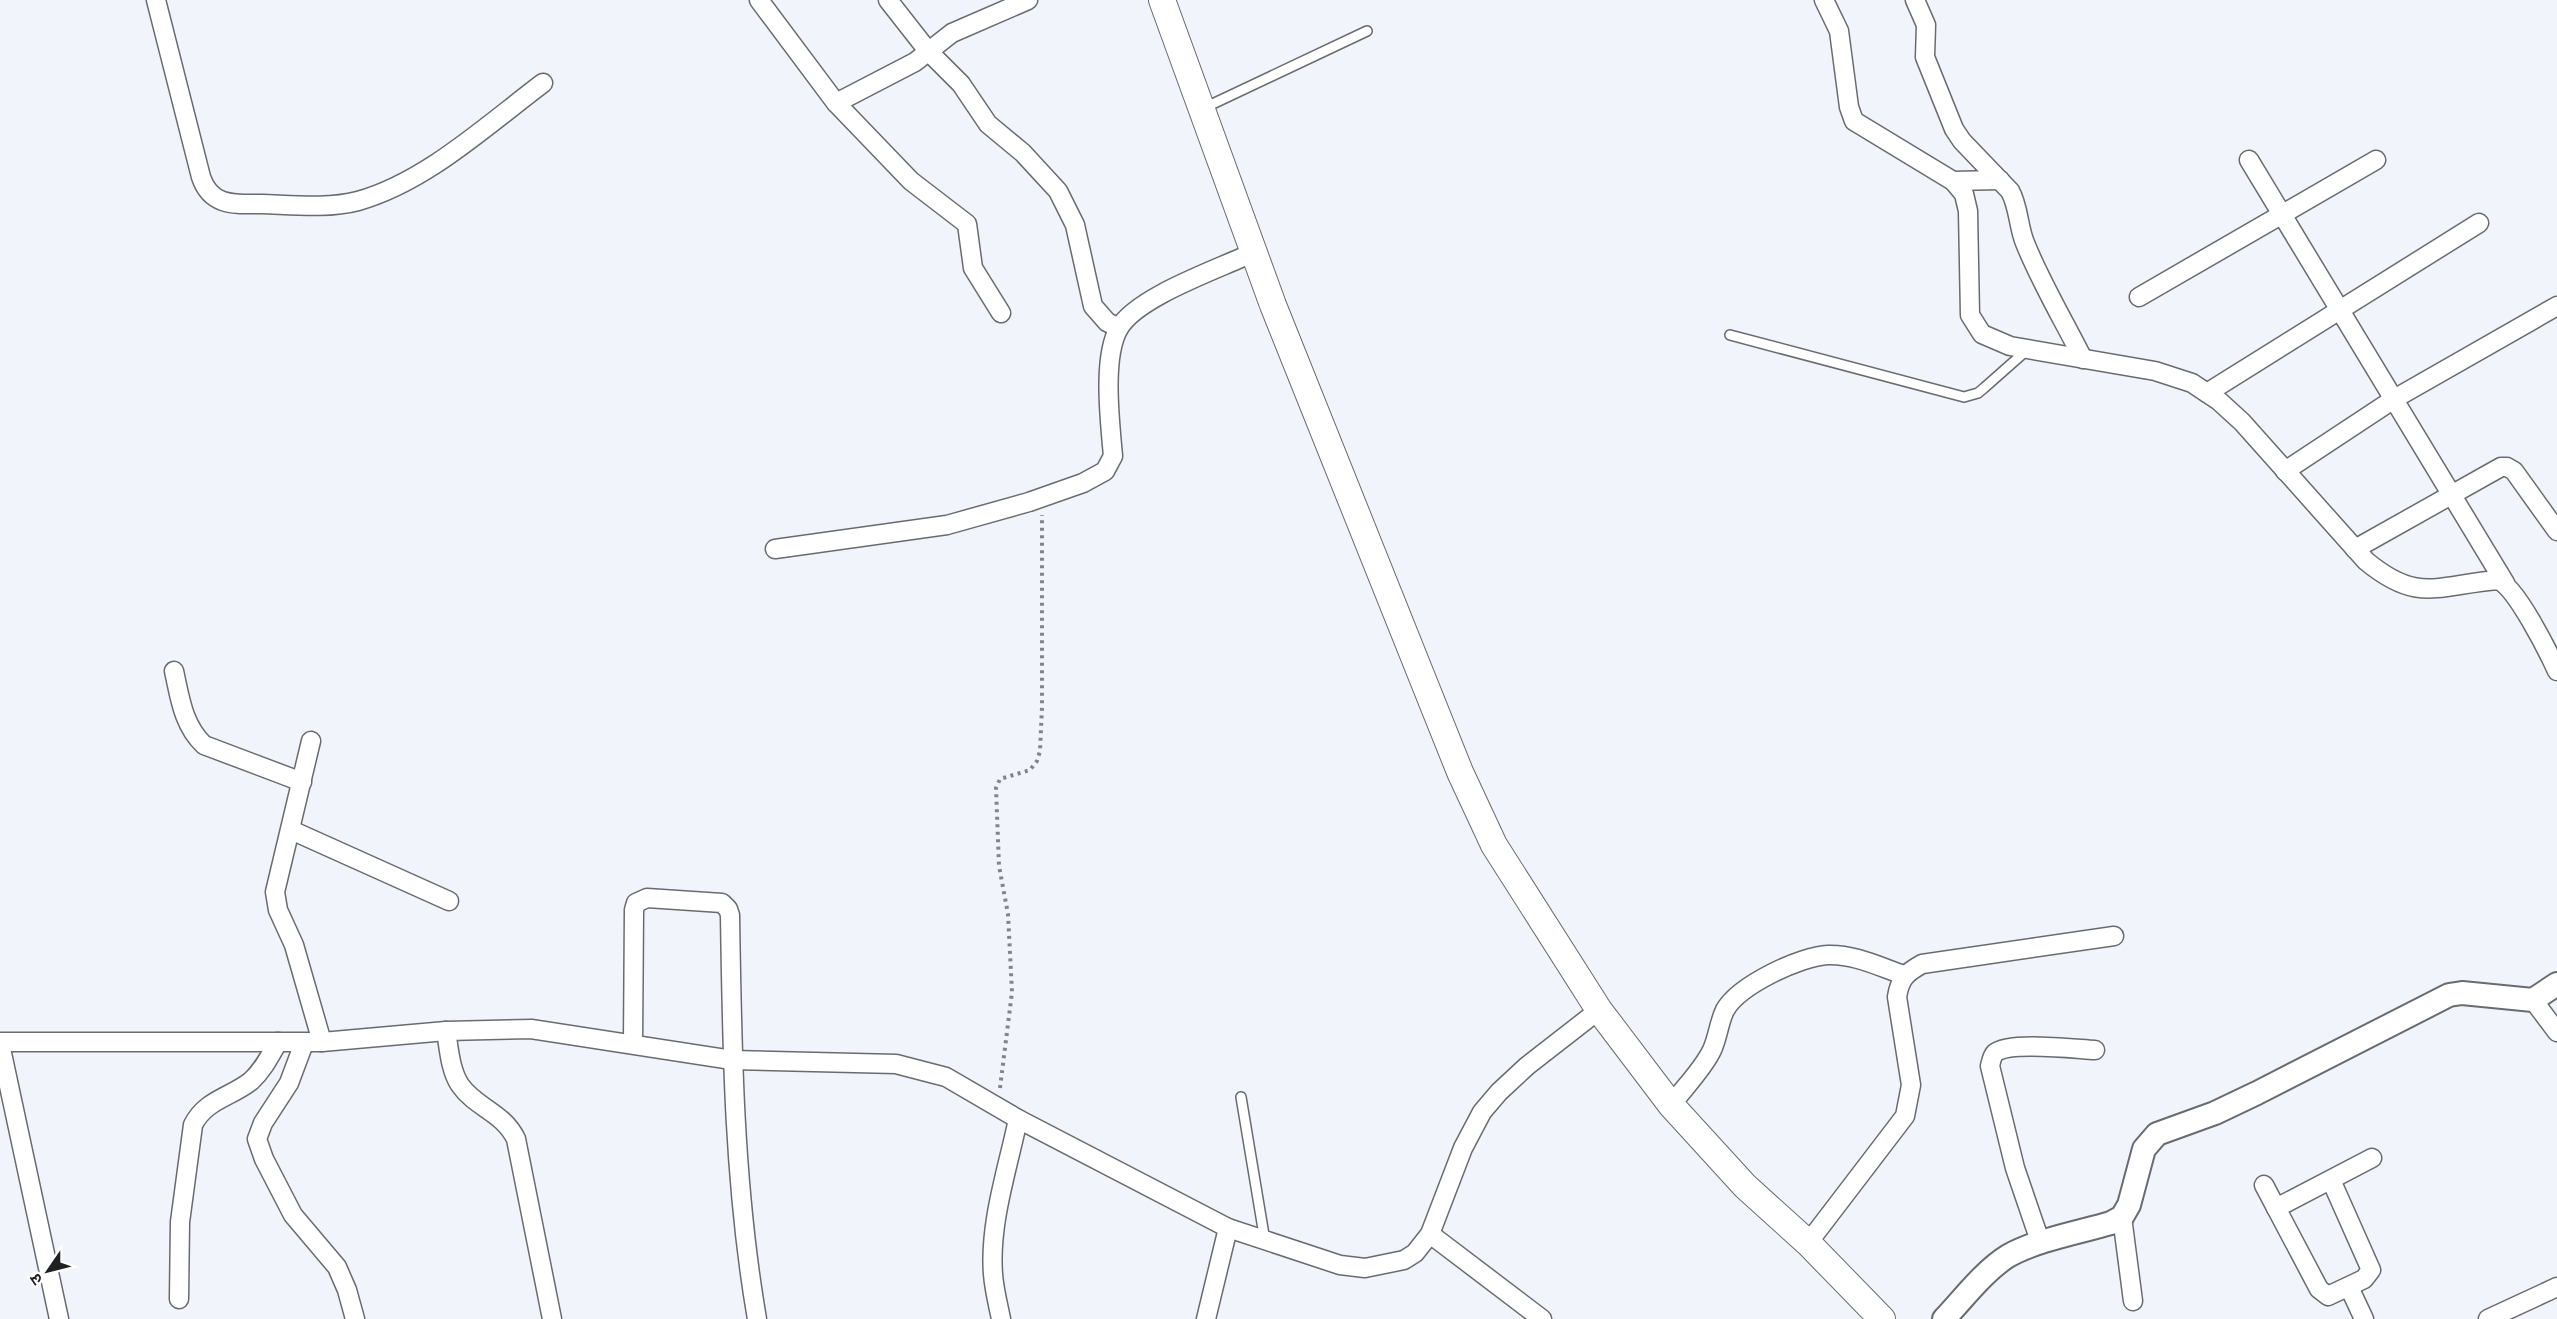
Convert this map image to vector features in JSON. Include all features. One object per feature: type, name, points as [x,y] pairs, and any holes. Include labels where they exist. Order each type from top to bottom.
[{"type":"main road","points":[[1162,0],[1273,305],[1464,783],[1494,845],[1599,1010],[1671,1106],[1745,1186],[1808,1244],[1882,1319]]},
{"type":"street","points":[[156,0],[201,177],[207,192],[221,201],[239,204],[340,204],[378,194],[425,170],[543,83]]},
{"type":"street","points":[[759,0],[836,104],[903,174],[967,224],[973,268],[1001,313]]},
{"type":"street","points":[[888,0],[928,51],[961,84],[988,124],[1023,153],[1058,191],[1075,225],[1093,306],[1107,322],[1119,328]]},
{"type":"street","points":[[836,104],[908,66],[952,33],[1029,0]]},
{"type":"street","points":[[1824,0],[1839,31],[1849,107],[1854,121],[1953,181],[1964,194],[1968,211],[1969,299],[1974,324],[1982,334],[1993,340],[2026,350],[2155,370],[2192,383],[2242,422],[2355,549],[2385,577],[2407,587],[2427,589],[2498,580],[2505,583]]},
{"type":"street","points":[[1915,0],[1926,25],[1925,57],[1946,112],[1962,141],[2001,180],[2014,198],[2019,225],[2027,248],[2083,359]]},
{"type":"street","points":[[2248,159],[2505,583],[2519,599],[2554,665]]},
{"type":"street","points":[[2139,297],[2376,160]]},
{"type":"street","points":[[1953,181],[2001,180]]},
{"type":"street","points":[[2207,393],[2479,224]]},
{"type":"street","points":[[775,549],[947,525],[1042,498],[1097,477],[1110,465],[1113,456],[1109,389],[1114,340],[1119,328],[1152,298],[1257,259]]},
{"type":"street","points":[[2286,471],[2394,399],[2557,306]]},
{"type":"street","points":[[2355,549],[2501,467],[2514,471],[2557,531]]},
{"type":"street","points":[[174,671],[183,712],[195,737],[204,745],[302,782]]},
{"type":"street","points":[[311,741],[291,830],[276,882],[276,902],[294,945],[313,1042],[263,1123],[257,1139],[264,1159],[293,1215],[337,1267],[347,1290],[355,1319]]},
{"type":"street","points":[[291,830],[449,901]]},
{"type":"street","points":[[633,1044],[634,910],[636,903],[647,898],[717,902],[726,906],[730,915],[732,1060],[742,1202],[757,1319]]},
{"type":"street","points":[[1808,1244],[1905,1116],[1911,1084],[1897,997],[1899,983],[1904,975],[1922,964],[2114,936]]},
{"type":"street","points":[[1671,1106],[1712,1051],[1725,1010],[1738,994],[1757,981],[1812,957],[1829,955],[1850,957],[1904,975]]},
{"type":"street","points":[[1944,1319],[1979,1282],[2008,1257],[2040,1244],[2111,1223],[2122,1217],[2129,1205],[2144,1149],[2157,1134],[2215,1113],[2449,995],[2462,993],[2533,1000],[2557,984]]},
{"type":"street","points":[[2533,1000],[2557,1032]]},
{"type":"street","points":[[59,1319],[0,1043],[313,1042],[446,1031],[531,1029],[732,1060],[896,1064],[946,1077],[1018,1119],[1228,1228],[1340,1266],[1365,1268],[1404,1260],[1415,1253],[1430,1234],[1463,1148],[1482,1112],[1499,1092],[1527,1066],[1599,1010]]},
{"type":"street","points":[[446,1031],[454,1074],[460,1085],[469,1095],[503,1119],[516,1139],[552,1319]]},
{"type":"street","points":[[179,1299],[180,1222],[193,1125],[197,1116],[208,1105],[254,1079],[278,1042]]},
{"type":"street","points":[[2040,1244],[2009,1147],[1990,1066],[1992,1058],[1996,1052],[2013,1047],[2095,1050]]},
{"type":"street","points":[[1001,1319],[993,1275],[993,1254],[997,1220],[1018,1119]]},
{"type":"street","points":[[2276,1208],[2372,1158]]},
{"type":"street","points":[[2264,1185],[2321,1292],[2332,1295],[2369,1275],[2370,1265],[2331,1180]]},
{"type":"street","points":[[2122,1217],[2133,1301]]},
{"type":"street","points":[[1206,1319],[1228,1228]]},
{"type":"street","points":[[1430,1234],[1542,1319]]},
{"type":"street","points":[[2349,1287],[2364,1319]]},
{"type":"street","points":[[2488,1319],[2557,1287]]},
{"type":"lane","points":[[1202,109],[1367,31]]},
{"type":"lane","points":[[1730,335],[1964,397],[1978,393],[2026,350]]},
{"type":"lane","points":[[1241,1097],[1264,1241]]},
{"type":"path","points":[[998,1107],[1012,992],[1008,914],[999,866],[996,788],[1000,779],[1030,770],[1040,751],[1042,498]]}]
